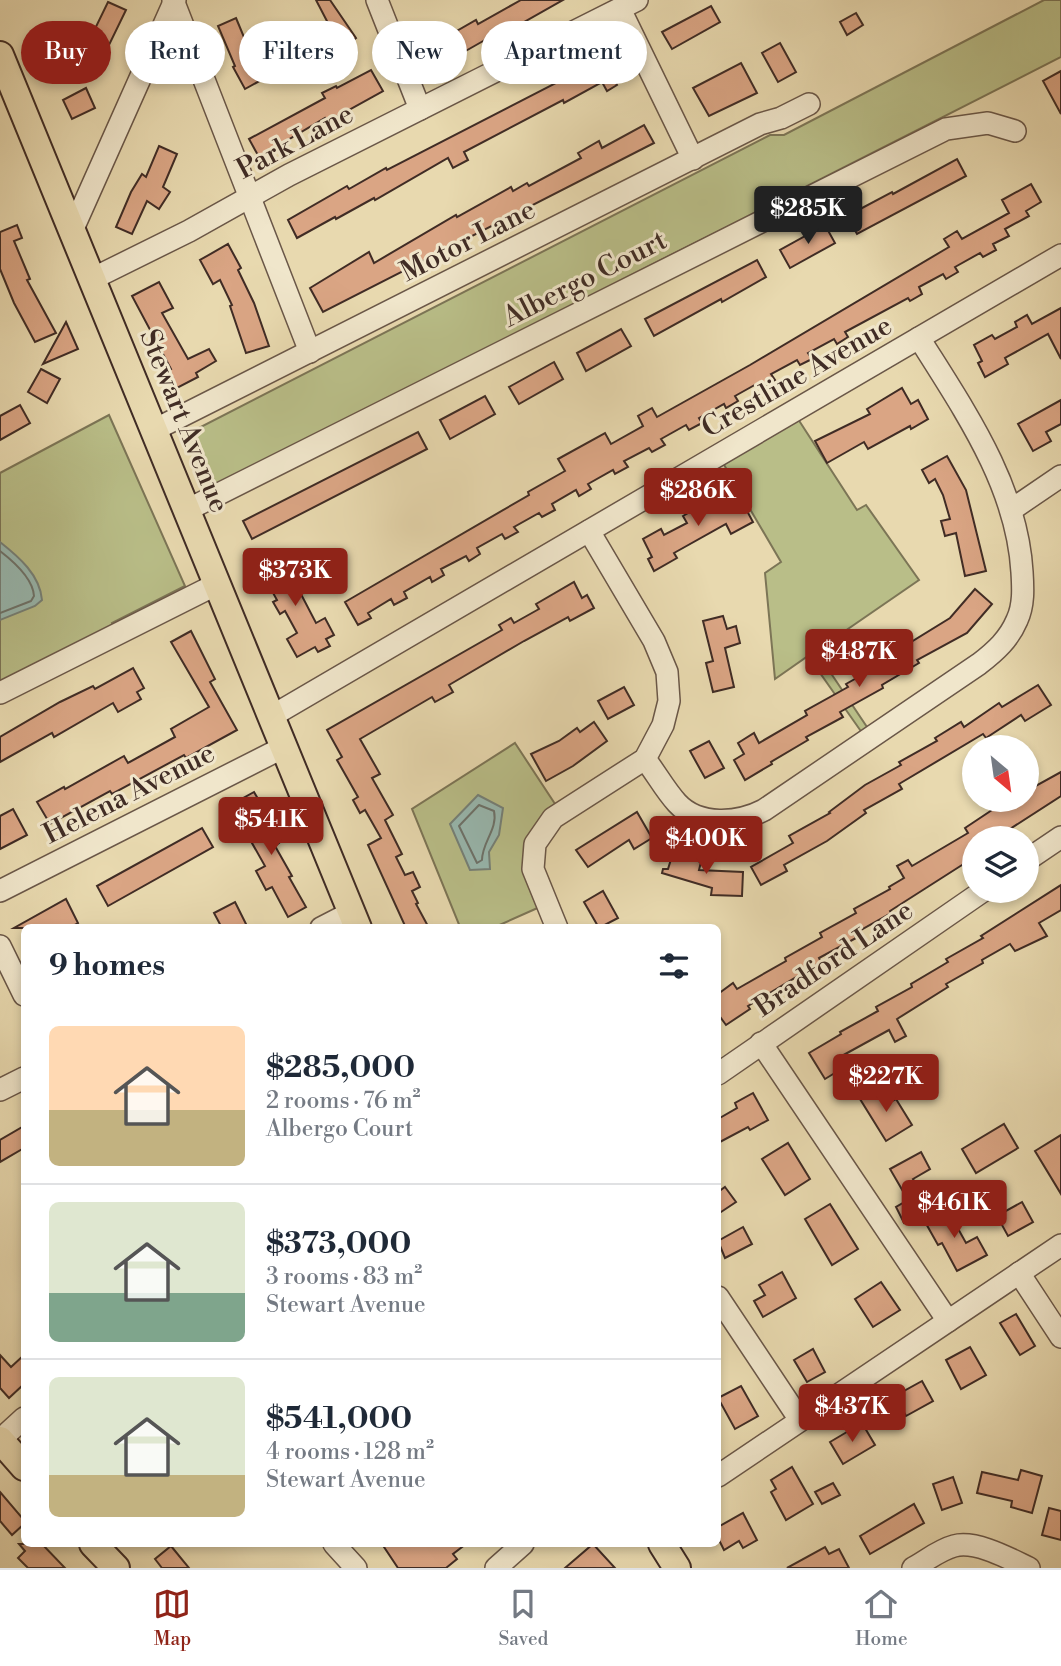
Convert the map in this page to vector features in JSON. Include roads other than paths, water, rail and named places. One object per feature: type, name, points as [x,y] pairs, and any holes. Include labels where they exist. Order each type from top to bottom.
[{"type":"main road","name":"Stewart Avenue","points":[[0,55],[355,920]]},
{"type":"main road","points":[[0,1440],[21,1464]]},
{"type":"main road","points":[[96,1547],[116,1568]]},
{"type":"main road","points":[[664,1547],[677,1568]]},
{"type":"street","points":[[377,0],[420,109]]},
{"type":"street","points":[[174,1],[248,198],[310,352]]},
{"type":"street","points":[[72,231],[174,1]]},
{"type":"street","points":[[630,3],[693,159]]},
{"type":"street","name":"Park Lane","points":[[92,279],[189,232],[289,175],[630,3]]},
{"type":"street","name":"Motor Lane","points":[[154,430],[760,124],[781,118],[809,104]]},
{"type":"street","name":"Albergo Court","points":[[187,510],[946,129],[988,123],[1015,131]]},
{"type":"street","name":"Crestline Avenue","points":[[272,716],[1061,255]]},
{"type":"street","points":[[645,759],[679,805],[698,816],[723,821],[751,817],[979,664],[1007,639],[1019,618],[1023,594],[1021,558],[1011,510],[990,458],[919,338]]},
{"type":"street","points":[[1011,510],[1061,476]]},
{"type":"street","points":[[555,924],[533,869],[536,844],[553,818],[645,759],[663,725],[669,701],[667,672],[654,641],[589,531]]},
{"type":"street","points":[[0,692],[217,583]]},
{"type":"street","name":"Helena Avenue","points":[[0,891],[284,747]]},
{"type":"street","points":[[1039,852],[1061,837]]},
{"type":"street","name":"Bradford Lane","points":[[721,1072],[965,903]]},
{"type":"street","points":[[0,946],[21,989]]},
{"type":"street","points":[[761,1043],[947,1321]]},
{"type":"street","points":[[0,1090],[21,1080]]},
{"type":"street","points":[[721,1474],[1061,1245]]},
{"type":"street","points":[[1019,1273],[1061,1337]]},
{"type":"street","points":[[721,1302],[800,1420]]},
{"type":"street","points":[[0,1440],[21,1421]]},
{"type":"street","points":[[914,1568],[956,1545],[998,1553],[1029,1568]]},
{"type":"street","points":[[337,1547],[356,1568]]},
{"type":"street","points":[[496,1568],[520,1547]]},
{"type":"water","points":[[0,542],[21,560],[33,575],[42,600],[35,606],[0,620]]},
{"type":"water","points":[[478,795],[503,808],[499,835],[489,852],[490,869],[470,870],[450,824]]}]
